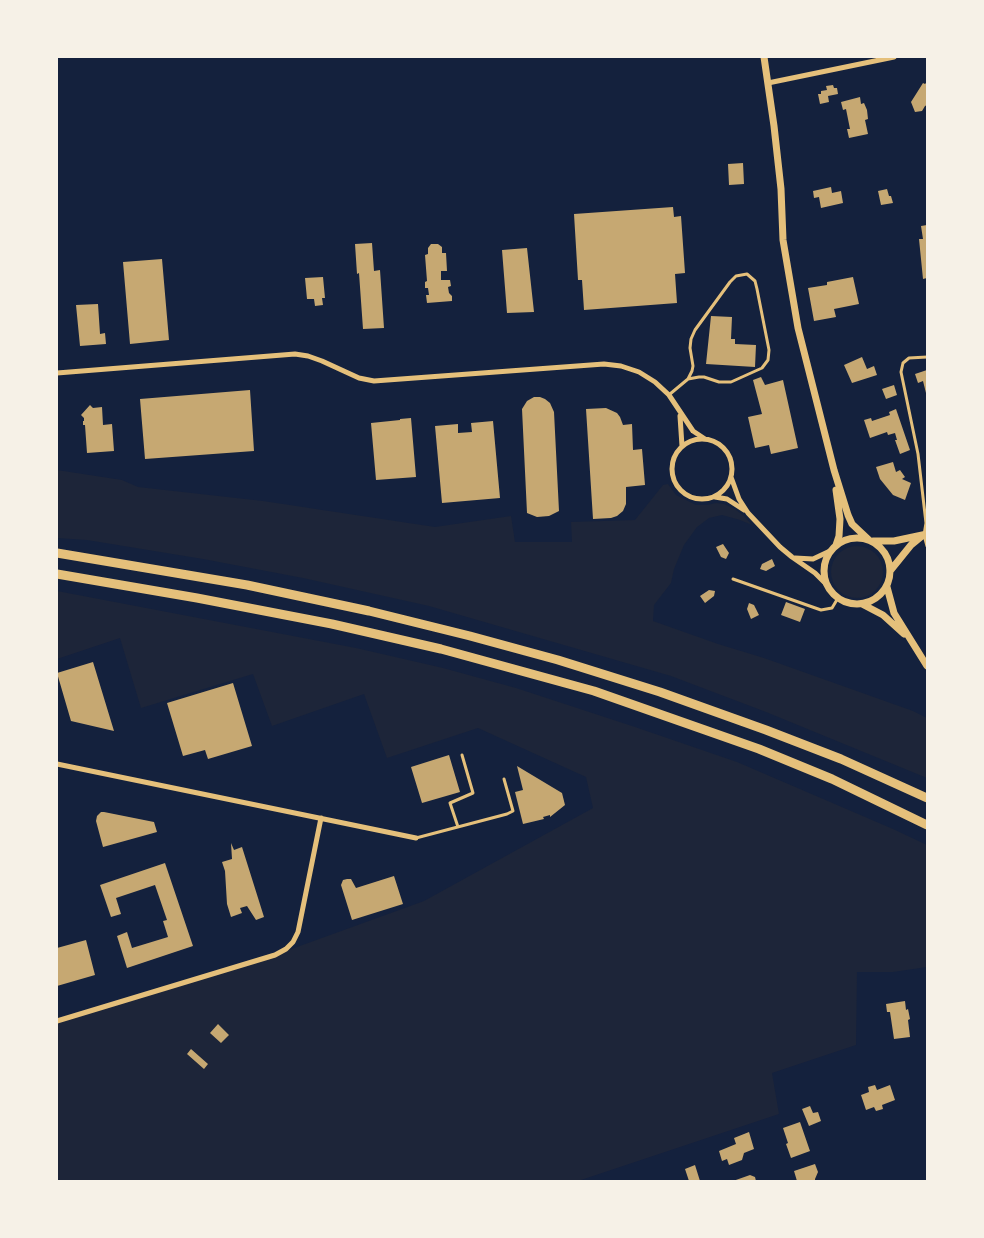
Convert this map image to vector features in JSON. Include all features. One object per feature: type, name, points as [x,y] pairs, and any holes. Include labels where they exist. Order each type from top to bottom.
[{"type":"highway","points":[[57,553],[247,585],[369,611],[558,660],[660,692],[766,730],[841,759],[927,798]]},
{"type":"highway","points":[[57,574],[332,624],[441,649],[594,691],[759,749],[832,779],[927,825]]},
{"type":"street","points":[[764,57],[781,189],[783,240],[798,328],[834,470],[848,515],[852,524],[883,550],[891,571]]},
{"type":"street","points":[[768,83],[894,57]]},
{"type":"street","points":[[57,373],[295,354],[308,356],[359,378],[374,381],[604,364],[621,366],[639,372],[655,382],[669,395],[693,431],[719,444],[729,455],[732,470],[725,489],[707,499],[691,498],[684,494],[674,482],[671,466],[682,446],[693,440],[705,439]]},
{"type":"street","points":[[680,412],[682,446]]},
{"type":"street","points":[[834,470],[840,519],[836,545]]},
{"type":"street","points":[[731,477],[739,499],[748,513],[780,547],[815,573],[838,598],[847,603],[868,603],[879,597],[887,587],[891,571],[911,545],[926,534]]},
{"type":"street","points":[[714,497],[727,499],[748,513]]},
{"type":"street","points":[[792,557],[813,559],[852,538],[894,541],[926,534]]},
{"type":"street","points":[[826,584],[824,570],[830,551]]},
{"type":"street","points":[[887,587],[894,614],[927,666]]},
{"type":"street","points":[[862,604],[883,615],[912,643]]},
{"type":"street","points":[[57,764],[416,838]]},
{"type":"street","points":[[57,1021],[275,955],[285,949],[298,932],[321,818]]},
{"type":"lane","points":[[669,395],[688,379],[693,366],[690,348],[695,330],[730,282],[736,276],[747,274],[755,281],[757,289],[770,350],[768,360],[762,368],[731,382],[719,382],[704,377],[688,379]]},
{"type":"lane","points":[[927,357],[909,358],[903,363],[902,372],[918,454],[927,546]]},
{"type":"lane","points":[[733,579],[820,610],[832,608],[838,598]]},
{"type":"lane","points":[[458,827],[450,803],[473,793],[462,755]]},
{"type":"lane","points":[[416,838],[513,811],[504,779]]},
{"type":"shaded area","points":[[57,470],[122,480],[138,487],[263,501],[435,527],[511,516],[515,542],[572,542],[571,522],[635,520],[663,485],[668,484],[676,495],[696,505],[716,503],[735,509],[752,525],[722,515],[709,518],[697,527],[684,545],[671,583],[654,605],[653,621],[764,658],[927,718],[927,778],[671,676],[429,606],[203,559],[87,540],[57,538]]},
{"type":"shaded area","points":[[852,546],[862,546],[876,553],[883,572],[876,591],[862,598],[852,598],[842,594],[835,587],[831,577],[831,567],[835,557],[842,550]]},
{"type":"shaded area","points":[[57,591],[356,648],[516,688],[737,762],[893,829],[927,845],[927,967],[893,972],[857,972],[856,1045],[772,1073],[779,1114],[578,1181],[57,1181],[57,1020],[275,955],[424,901],[593,808],[586,777],[478,728],[387,758],[364,694],[272,726],[253,674],[141,708],[120,638],[57,659]]},
{"type":"building","points":[[927,82],[927,105],[922,111],[915,112],[911,102],[923,83]]},
{"type":"building","points":[[833,85],[837,88],[838,94],[828,96],[829,102],[820,104],[818,94],[827,90],[826,86]]},
{"type":"building","points":[[860,97],[861,104],[864,103],[867,110],[868,119],[865,120],[868,134],[849,138],[847,129],[850,129],[846,109],[843,110],[841,102]]},
{"type":"building","points":[[743,163],[744,184],[729,185],[728,164]]},
{"type":"building","points":[[831,187],[832,193],[841,191],[843,203],[821,208],[819,197],[814,198],[813,191]]},
{"type":"building","points":[[887,189],[893,203],[881,205],[878,191]]},
{"type":"building","points":[[673,207],[674,217],[681,216],[685,273],[675,274],[677,303],[584,310],[582,280],[578,280],[574,214]]},
{"type":"building","points":[[927,225],[927,278],[923,279],[919,239],[923,239],[921,226]]},
{"type":"building","points":[[372,243],[374,271],[380,270],[384,328],[363,329],[355,244]]},
{"type":"building","points":[[431,244],[438,244],[442,247],[442,253],[446,253],[447,271],[441,271],[441,280],[450,280],[451,286],[448,287],[452,301],[427,303],[426,295],[429,295],[428,288],[425,288],[427,281],[425,255],[428,254]]},
{"type":"building","points":[[527,248],[534,312],[507,313],[502,250]]},
{"type":"building","points":[[162,259],[169,340],[130,344],[123,262]]},
{"type":"building","points":[[323,277],[325,298],[322,298],[323,305],[315,306],[314,299],[307,299],[305,278]]},
{"type":"building","points":[[853,277],[859,304],[834,309],[836,317],[814,321],[808,288]]},
{"type":"building","points":[[98,304],[100,334],[105,333],[106,344],[80,346],[76,305]]},
{"type":"building","points":[[711,316],[732,317],[731,339],[735,339],[735,344],[756,345],[755,367],[706,364]]},
{"type":"building","points":[[862,357],[867,369],[874,366],[877,375],[852,383],[844,365]]},
{"type":"building","points":[[927,370],[926,393],[923,381],[918,383],[915,374]]},
{"type":"building","points":[[761,377],[765,385],[783,380],[798,448],[771,454],[769,445],[755,448],[748,417],[762,414],[753,380]]},
{"type":"building","points":[[894,385],[897,395],[886,399],[882,389]]},
{"type":"building","points":[[250,390],[254,451],[145,459],[140,399]]},
{"type":"building","points":[[534,397],[545,399],[550,403],[554,412],[559,511],[549,516],[537,517],[527,513],[522,409],[527,401]]},
{"type":"building","points":[[90,405],[93,408],[102,407],[103,425],[112,424],[114,451],[87,453],[84,418],[81,415]]},
{"type":"building","points":[[606,408],[617,413],[623,425],[632,424],[633,450],[642,449],[645,485],[626,487],[626,504],[617,516],[593,519],[586,409]]},
{"type":"building","points":[[896,409],[910,450],[900,454],[895,433],[888,435],[887,432],[870,438],[864,420],[871,418],[872,421],[890,415],[889,412]]},
{"type":"building","points":[[411,418],[416,477],[376,480],[371,423]]},
{"type":"building","points":[[493,421],[500,498],[442,503],[435,426],[458,424],[458,433],[472,432],[471,423]]},
{"type":"building","points":[[893,462],[896,472],[900,470],[905,477],[902,479],[911,483],[905,500],[893,495],[880,479],[876,467]]},
{"type":"building","points":[[723,544],[729,553],[726,559],[721,557],[716,547]]},
{"type":"building","points":[[772,559],[775,566],[766,571],[760,569],[762,564]]},
{"type":"building","points":[[709,590],[715,591],[714,596],[705,603],[700,596]]},
{"type":"building","points":[[786,602],[805,609],[800,622],[781,615]]},
{"type":"building","points":[[749,603],[754,605],[759,615],[751,619],[747,609]]},
{"type":"building","points":[[93,662],[114,731],[71,721],[57,673]]},
{"type":"building","points":[[233,683],[252,746],[208,759],[205,750],[183,756],[167,703]]},
{"type":"building","points":[[449,755],[460,792],[422,803],[411,767]]},
{"type":"building","points":[[517,766],[562,793],[565,805],[550,817],[550,815],[543,817],[544,819],[523,824],[515,792],[523,790]]},
{"type":"building","points":[[101,812],[154,822],[157,832],[103,847],[96,821]]},
{"type":"building","points":[[231,843],[234,850],[242,847],[264,917],[256,920],[247,906],[240,908],[242,913],[231,917],[227,904],[225,871],[222,862],[232,859]]},
{"type":"building","points":[[165,863],[193,946],[127,968],[117,936],[127,932],[132,948],[168,937],[163,921],[167,920],[155,885],[116,898],[121,914],[111,917],[100,885]]},
{"type":"building","points":[[394,876],[403,904],[352,920],[341,885],[343,880],[351,879],[356,888]]},
{"type":"building","points":[[86,940],[95,975],[57,986],[57,948]]},
{"type":"building","points":[[905,1001],[910,1019],[908,1020],[910,1037],[894,1039],[890,1012],[887,1012],[886,1004]]},
{"type":"building","points":[[218,1024],[229,1035],[221,1043],[210,1033]]},
{"type":"building","points":[[191,1049],[208,1064],[204,1069],[187,1054]]},
{"type":"building","points":[[875,1085],[877,1090],[890,1085],[895,1100],[882,1105],[883,1109],[876,1111],[874,1107],[866,1110],[861,1095],[869,1092],[868,1087]]},
{"type":"building","points":[[810,1106],[813,1113],[818,1112],[821,1121],[809,1126],[802,1109]]},
{"type":"building","points":[[800,1122],[810,1151],[791,1158],[783,1128]]},
{"type":"building","points":[[749,1132],[754,1149],[744,1153],[742,1160],[729,1165],[727,1159],[722,1161],[719,1151],[736,1144],[734,1138]]},
{"type":"building","points":[[815,1164],[818,1172],[815,1181],[797,1181],[794,1171]]},
{"type":"building","points":[[695,1165],[700,1181],[689,1181],[685,1169]]},
{"type":"building","points":[[750,1175],[755,1177],[756,1181],[733,1181]]}]
